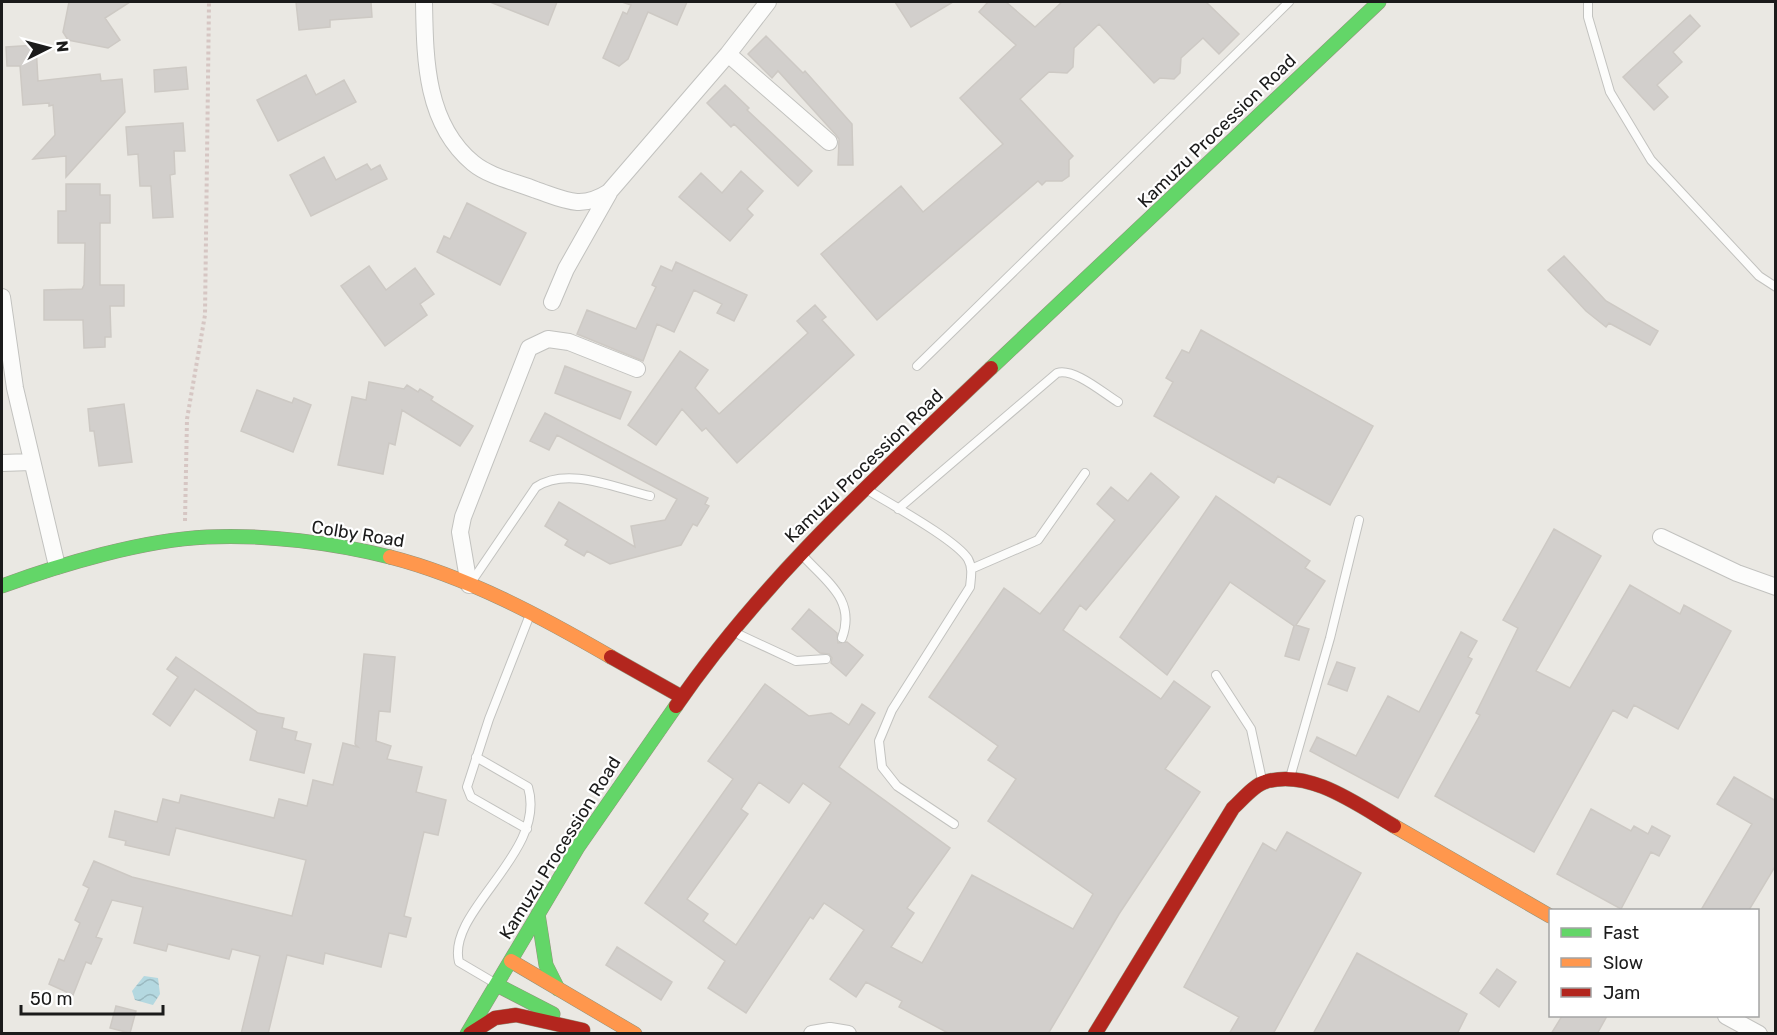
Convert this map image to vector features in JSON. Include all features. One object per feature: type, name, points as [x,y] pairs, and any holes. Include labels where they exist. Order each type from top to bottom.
[{"type":"main road","name":"Kamuzu Procession Road","points":[[469,1034],[538,914],[607,802],[682,697],[800,552],[1378,2]]},
{"type":"main road","name":"Colby Road","points":[[2,586],[57,566],[206,537],[249,537],[362,550],[414,562],[531,611],[682,697]]},
{"type":"main road","points":[[1095,1034],[1233,808],[1263,782],[1290,777],[1336,793],[1549,915]]},
{"type":"main road","points":[[538,914],[546,965],[558,989]]},
{"type":"main road","points":[[511,961],[635,1034]]},
{"type":"main road","points":[[497,985],[586,1032]]},
{"type":"main road","points":[[469,1034],[494,1019],[507,1015],[586,1032]]},
{"type":"street","points":[[424,2],[431,96],[443,126],[456,145],[474,164],[495,175],[569,202],[584,204],[597,200],[609,192]]},
{"type":"street","points":[[552,302],[566,269],[609,192],[728,54],[768,2]]},
{"type":"street","points":[[728,54],[829,142]]},
{"type":"street","points":[[2,297],[15,388],[57,566]]},
{"type":"street","points":[[469,585],[460,532],[462,517],[529,348],[548,339],[570,342],[637,369]]},
{"type":"street","points":[[2,463],[31,462]]},
{"type":"street","points":[[1661,537],[1737,573],[1776,587]]},
{"type":"street","points":[[1728,1017],[1759,1034]]},
{"type":"street","points":[[812,1034],[830,1031],[848,1034]]},
{"type":"lane","points":[[917,366],[1289,2]]},
{"type":"lane","points":[[1588,2],[1588,17],[1610,92],[1651,160],[1759,276],[1776,287]]},
{"type":"lane","points":[[898,509],[1057,373],[1062,371],[1077,376],[1118,402]]},
{"type":"lane","points":[[971,570],[1038,540],[1085,473]]},
{"type":"lane","points":[[469,585],[536,487],[546,480],[573,477],[650,496]]},
{"type":"lane","points":[[865,488],[953,545],[967,558],[971,570],[970,587],[892,710],[879,741],[882,767],[897,786],[954,824]]},
{"type":"lane","points":[[1290,777],[1330,638],[1359,520]]},
{"type":"lane","points":[[800,552],[841,597],[848,624],[842,638]]},
{"type":"lane","points":[[527,829],[471,797],[467,787],[531,611]]},
{"type":"lane","points":[[733,632],[796,661],[826,659]]},
{"type":"lane","points":[[1216,675],[1251,729],[1263,782]]},
{"type":"lane","points":[[476,757],[528,787],[533,803],[527,829],[459,937],[459,962],[497,985]]},
{"type":"path","points":[[184,540],[187,419],[206,315],[209,2]]},
{"type":"water","points":[[144,976],[158,978],[160,994],[153,1005],[135,1000],[132,991]]},
{"type":"building","points":[[69,2],[130,2],[105,18],[120,40],[108,48],[68,40],[63,32]]},
{"type":"building","points":[[296,2],[371,2],[372,17],[330,20],[330,27],[299,30]]},
{"type":"building","points":[[490,2],[557,2],[548,25]]},
{"type":"building","points":[[622,2],[687,2],[677,25],[648,12],[628,59],[619,66],[603,58],[623,12],[627,14],[631,5]]},
{"type":"building","points":[[895,2],[953,2],[911,27]]},
{"type":"building","points":[[988,2],[1006,2],[1035,27],[1062,2],[1206,2],[1239,34],[1219,54],[1203,38],[1181,58],[1180,73],[1174,79],[1160,78],[1154,83],[1099,24],[1074,48],[1073,67],[1067,73],[1049,72],[1020,99],[1073,156],[1069,160],[1069,176],[1062,181],[1046,181],[1042,185],[1038,181],[877,320],[821,254],[901,186],[923,212],[1003,144],[960,98],[1016,45],[979,12]]},
{"type":"building","points":[[1690,15],[1700,26],[1673,52],[1682,62],[1657,85],[1668,97],[1654,110],[1623,77]]},
{"type":"building","points":[[766,36],[803,73],[805,71],[852,124],[853,165],[838,165],[839,139],[836,135],[778,71],[772,78],[748,54]]},
{"type":"building","points":[[36,45],[38,81],[100,74],[101,81],[122,79],[125,112],[66,177],[66,156],[33,159],[55,135],[53,105],[49,106],[49,103],[23,105],[20,66],[7,66],[6,47]]},
{"type":"building","points":[[186,67],[188,89],[155,92],[154,70]]},
{"type":"building","points":[[306,75],[316,95],[344,80],[356,102],[278,141],[257,100]]},
{"type":"building","points":[[725,85],[749,108],[747,110],[812,171],[798,186],[734,124],[731,127],[707,103]]},
{"type":"building","points":[[183,123],[185,151],[174,151],[175,174],[170,175],[173,217],[153,218],[151,186],[140,186],[138,154],[128,155],[126,127]]},
{"type":"building","points":[[324,157],[336,180],[367,164],[371,170],[380,165],[387,179],[311,216],[290,175]]},
{"type":"building","points":[[741,171],[763,191],[747,209],[753,215],[730,241],[679,197],[701,173],[722,193]]},
{"type":"building","points":[[66,184],[100,184],[100,195],[110,195],[110,223],[100,223],[100,285],[124,285],[124,306],[110,306],[111,337],[105,337],[105,347],[84,348],[83,320],[44,320],[44,290],[82,289],[84,285],[85,243],[58,243],[58,211],[66,211]]},
{"type":"building","points":[[467,203],[526,233],[500,285],[437,252],[444,236],[450,239]]},
{"type":"building","points":[[1564,256],[1606,301],[1658,331],[1650,345],[1609,323],[1606,327],[1586,311],[1548,270]]},
{"type":"building","points":[[676,262],[747,295],[734,321],[717,313],[722,304],[694,290],[674,332],[657,324],[643,361],[577,334],[587,310],[636,329],[656,287],[652,285],[661,266],[672,271]]},
{"type":"building","points":[[369,266],[386,290],[415,268],[434,294],[420,304],[427,315],[385,346],[341,286]]},
{"type":"building","points":[[815,305],[826,317],[822,320],[854,355],[737,463],[706,428],[702,431],[682,409],[656,445],[628,425],[680,351],[708,370],[695,388],[719,414],[808,333],[797,321]]},
{"type":"building","points":[[1201,330],[1373,426],[1330,505],[1278,476],[1274,483],[1154,416],[1173,382],[1166,378],[1182,350],[1189,353]]},
{"type":"building","points":[[565,366],[631,392],[620,419],[555,393]]},
{"type":"building","points":[[369,382],[404,389],[407,385],[418,392],[420,389],[433,397],[431,400],[473,426],[460,446],[402,410],[395,445],[389,443],[383,474],[338,465],[352,397],[366,400]]},
{"type":"building","points":[[257,390],[292,403],[294,398],[311,405],[293,452],[241,431]]},
{"type":"building","points":[[124,404],[132,462],[99,466],[94,431],[90,431],[88,409]]},
{"type":"building","points":[[545,413],[708,498],[705,504],[709,506],[697,526],[693,524],[681,545],[610,564],[587,551],[584,556],[565,545],[568,540],[545,526],[559,502],[635,547],[631,526],[665,520],[677,499],[557,435],[549,450],[530,441]]},
{"type":"building","points":[[1151,473],[1179,497],[1086,610],[1080,605],[1063,630],[1161,699],[1174,681],[1210,707],[1165,769],[1200,792],[1119,914],[1048,1034],[950,1034],[899,1007],[902,1001],[866,982],[856,997],[830,979],[864,930],[824,903],[813,919],[810,917],[746,1013],[708,988],[725,961],[645,903],[733,779],[708,761],[765,684],[809,716],[831,713],[849,725],[862,704],[875,713],[839,767],[950,848],[907,908],[914,913],[891,947],[922,963],[972,875],[1073,929],[1093,894],[988,821],[1016,779],[988,760],[998,746],[929,697],[1004,588],[1040,614],[1115,520],[1097,504],[1111,487],[1128,501]],"holes":[[[759,782],[789,803],[803,783],[831,803],[736,945],[703,921],[708,914],[687,899],[748,814],[741,809]]]},
{"type":"building","points":[[1216,496],[1310,561],[1305,568],[1325,581],[1296,625],[1309,629],[1299,660],[1285,656],[1294,626],[1230,582],[1167,675],[1120,637]]},
{"type":"building","points":[[1554,529],[1601,556],[1536,671],[1570,688],[1630,585],[1680,614],[1684,605],[1731,631],[1678,729],[1634,705],[1627,718],[1613,710],[1534,852],[1435,796],[1480,715],[1476,713],[1518,628],[1503,620]]},
{"type":"building","points":[[809,609],[837,633],[838,643],[847,642],[863,655],[846,676],[831,663],[832,658],[829,654],[820,653],[792,629]]},
{"type":"building","points":[[1461,632],[1477,641],[1468,657],[1472,659],[1398,798],[1310,751],[1317,737],[1356,756],[1388,696],[1419,712]]},
{"type":"building","points":[[364,654],[395,657],[390,712],[379,711],[376,741],[391,746],[387,759],[422,767],[416,792],[446,800],[438,835],[424,832],[404,916],[411,918],[406,937],[389,933],[381,967],[325,953],[323,964],[287,955],[268,1034],[241,1034],[260,956],[232,949],[229,959],[168,944],[166,951],[134,943],[143,907],[112,900],[96,937],[102,939],[91,964],[86,962],[73,995],[49,984],[59,959],[64,961],[80,923],[75,920],[89,888],[83,885],[94,861],[132,877],[292,916],[306,860],[176,828],[169,855],[125,845],[126,841],[109,837],[115,811],[157,822],[163,799],[179,803],[181,795],[274,818],[279,799],[307,806],[313,780],[333,785],[343,743],[358,747],[355,744]]},
{"type":"building","points":[[176,657],[258,713],[284,718],[282,728],[297,732],[295,740],[311,744],[304,773],[250,760],[257,731],[195,689],[170,726],[153,714],[178,677],[167,669]]},
{"type":"building","points":[[1337,662],[1355,668],[1347,691],[1328,684]]},
{"type":"building","points":[[1734,777],[1776,801],[1776,865],[1750,909],[1702,909],[1752,824],[1717,804]]},
{"type":"building","points":[[1591,809],[1631,831],[1634,826],[1648,834],[1652,826],[1670,836],[1659,856],[1651,852],[1621,909],[1557,874]]},
{"type":"building","points":[[1287,832],[1361,873],[1273,1034],[1229,1034],[1239,1017],[1184,987],[1263,843],[1276,851]]},
{"type":"building","points":[[617,947],[672,982],[661,1000],[606,965]]},
{"type":"building","points":[[1357,953],[1467,1014],[1457,1034],[1313,1034]]},
{"type":"building","points":[[1497,969],[1516,982],[1499,1007],[1480,993]]},
{"type":"building","points":[[116,1006],[136,1011],[130,1033],[110,1028]]},
{"type":"building","points":[[1561,1017],[1606,1017],[1597,1034],[1551,1034]]},
{"type":"traffic: fast","points":[[991,368],[1379,2]]},
{"type":"traffic: fast","points":[[2,586],[103,554],[156,543],[207,537],[229,536],[299,541],[390,557]]},
{"type":"traffic: fast","points":[[467,1034],[578,847],[676,706]]},
{"type":"traffic: fast","points":[[538,914],[546,965],[558,989]]},
{"type":"traffic: fast","points":[[497,985],[553,1014]]},
{"type":"traffic: slow","points":[[390,557],[448,575],[476,587],[531,613],[611,657]]},
{"type":"traffic: slow","points":[[1394,826],[1549,915]]},
{"type":"traffic: slow","points":[[511,961],[635,1034]]},
{"type":"traffic: jam","points":[[676,706],[710,659],[785,571],[865,488],[991,368]]},
{"type":"traffic: jam","points":[[611,657],[682,697]]},
{"type":"traffic: jam","points":[[1095,1034],[1233,808],[1257,786],[1282,779],[1316,784],[1349,799],[1394,826]]},
{"type":"traffic: jam","points":[[470,1034],[495,1018],[516,1015],[583,1030]]}]
